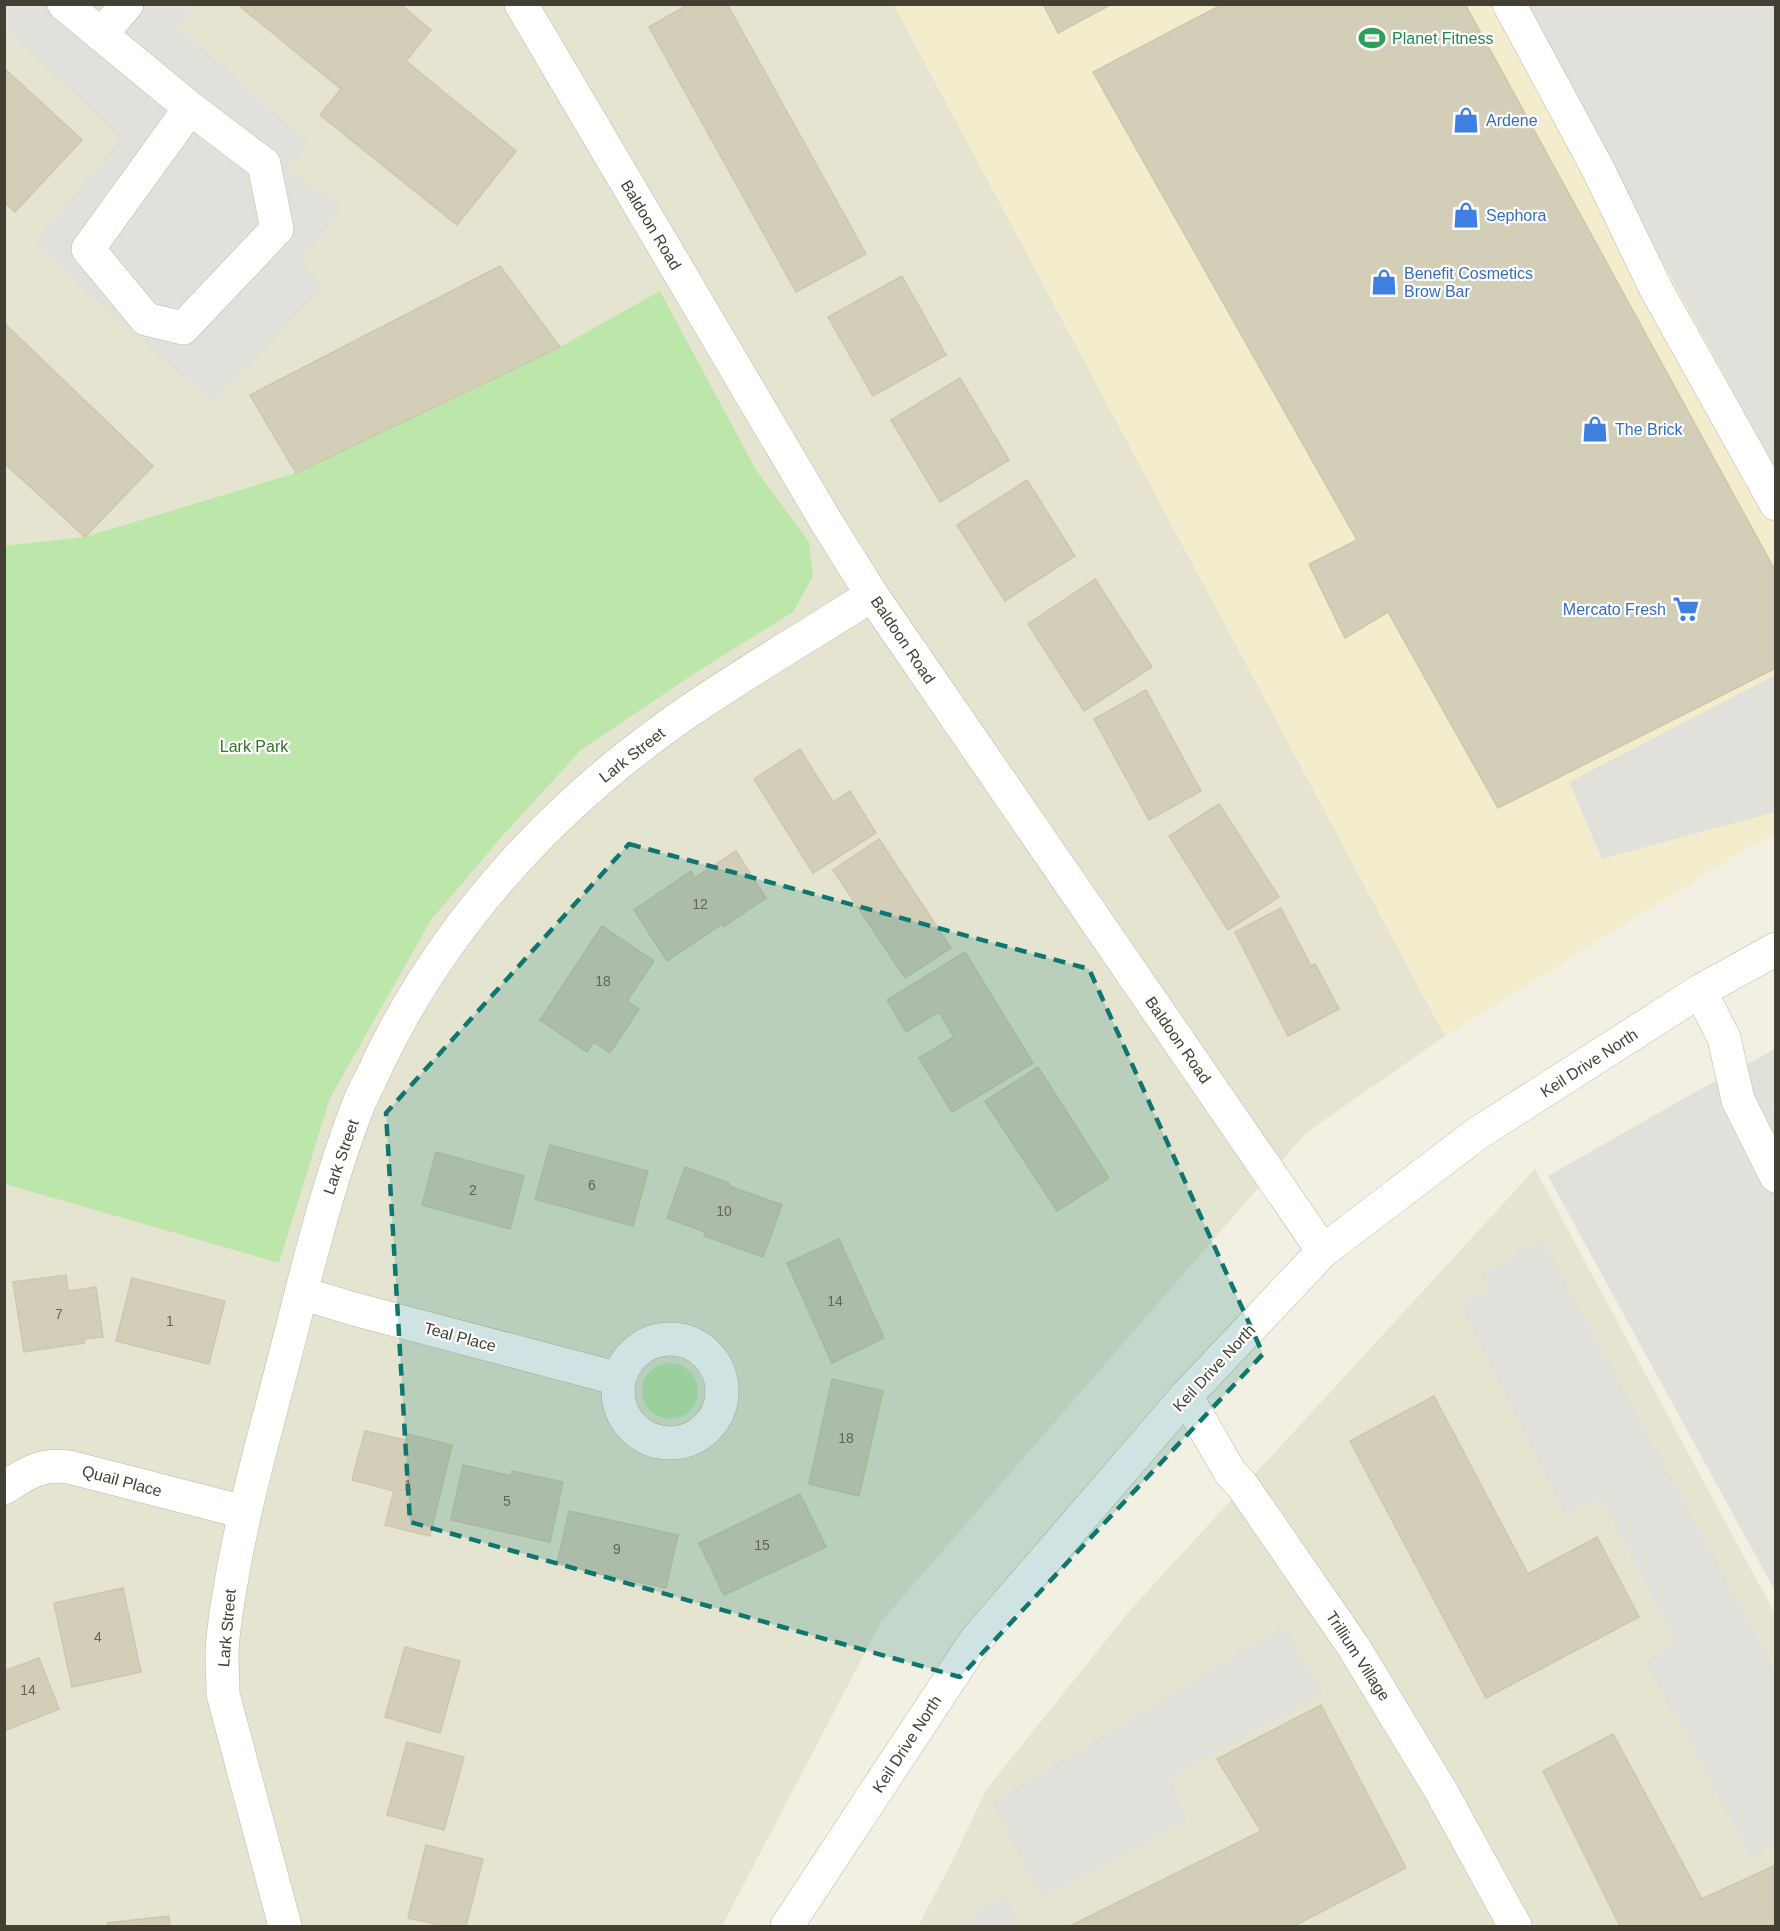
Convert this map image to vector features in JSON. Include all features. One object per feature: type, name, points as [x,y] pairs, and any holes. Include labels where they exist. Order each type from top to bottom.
[{"type":"street","points":[[64,4],[190,108],[264,164],[277,229],[183,328],[146,319],[88,249],[190,108]]},
{"type":"street","points":[[101,35],[127,4]]},
{"type":"street","name":"Baldoon Road","points":[[521,4],[827,523],[872,595],[1323,1251]]},
{"type":"street","points":[[1509,4],[1598,170],[1656,289],[1776,504]]},
{"type":"street","name":"Lark Street","points":[[285,1926],[223,1694],[222,1654],[226,1610],[244,1512],[327,1198],[360,1102],[394,1031],[433,964],[473,909],[514,862],[561,814],[612,769],[686,712],[872,595]]},
{"type":"street","name":"Keil Drive North","points":[[787,1926],[975,1641],[1186,1396],[1323,1251],[1478,1133],[1700,991],[1776,949]]},
{"type":"street","points":[[1700,991],[1724,1038],[1738,1100],[1776,1176]]},
{"type":"street","name":"Teal Place","points":[[302,1293],[354,1309],[619,1379]]},
{"type":"street","name":"Trillium Village","points":[[1186,1396],[1230,1472],[1242,1485],[1353,1646],[1441,1791],[1515,1926]]},
{"type":"street","name":"Quail Place","points":[[4,1488],[41,1467],[56,1465],[244,1512]]},
{"type":"highlighted area","points":[[629,844],[1089,969],[1263,1354],[960,1677],[410,1522],[386,1113]]},
{"type":"shaded area","points":[[4,5],[193,5],[177,26],[308,143],[287,170],[342,207],[299,263],[323,286],[213,403],[34,244],[121,138],[5,28]]},
{"type":"shaded area","points":[[5,5],[894,5],[1445,1036],[1306,1133],[881,1622],[722,1926],[5,1926]]},
{"type":"shaded area","points":[[894,5],[1775,5],[1775,833],[1445,1036]]},
{"type":"shaded area","points":[[1528,5],[1775,5],[1775,468],[1649,237]]},
{"type":"shaded area","points":[[1775,675],[1775,812],[1602,859],[1569,782]]},
{"type":"shaded area","points":[[1775,1049],[1775,1105],[1772,1107],[1776,1114],[1775,1591],[1548,1176]]},
{"type":"shaded area","points":[[1535,1169],[1775,1614],[1775,1926],[918,1926],[986,1790],[1132,1608]]},
{"type":"shaded area","points":[[1542,1240],[1775,1670],[1775,1843],[1752,1858],[1646,1662],[1674,1640],[1601,1497],[1566,1515],[1460,1303],[1489,1289],[1481,1274]]},
{"type":"shaded area","points":[[1284,1626],[1323,1694],[1169,1778],[1187,1820],[1042,1898],[992,1803]]},
{"type":"shaded area","points":[[1004,1895],[1021,1926],[954,1926]]},
{"type":"green space","name":"Lark Park","points":[[660,291],[756,470],[809,542],[813,576],[793,612],[695,673],[581,750],[504,834],[431,920],[330,1098],[279,1263],[5,1184],[4,546],[85,537],[296,473],[560,347]]},
{"type":"green space","points":[[665,1363],[675,1363],[690,1371],[696,1380],[698,1391],[696,1402],[690,1411],[675,1419],[665,1419],[654,1414],[647,1407],[642,1396],[642,1386],[647,1375],[654,1368]]},
{"type":"building","points":[[237,4],[400,4],[431,30],[406,61],[516,151],[457,225],[320,115],[341,89]]},
{"type":"building","points":[[689,4],[727,4],[866,254],[796,292],[649,27]]},
{"type":"building","points":[[1043,4],[1112,4],[1058,33]]},
{"type":"building","points":[[1223,4],[1465,4],[1776,572],[1776,668],[1498,808],[1388,612],[1345,638],[1309,564],[1357,540],[1093,72]]},
{"type":"building","points":[[4,68],[82,140],[15,212],[4,202]]},
{"type":"building","points":[[500,266],[560,347],[296,473],[250,395]]},
{"type":"building","points":[[902,276],[946,355],[873,396],[828,317]]},
{"type":"building","points":[[4,323],[153,466],[85,537],[4,463]]},
{"type":"building","points":[[960,378],[1009,460],[940,502],[891,420]]},
{"type":"building","points":[[1027,480],[1075,556],[1005,601],[957,525]]},
{"type":"building","points":[[1095,579],[1152,667],[1084,711],[1028,624]]},
{"type":"building","points":[[1146,690],[1201,791],[1149,820],[1094,719]]},
{"type":"building","points":[[800,749],[833,802],[850,791],[876,833],[813,873],[754,779]]},
{"type":"building","points":[[1219,804],[1279,897],[1228,930],[1169,836]]},
{"type":"building","points":[[879,839],[951,948],[905,978],[833,870]]},
{"type":"building","points":[[736,851],[766,898],[667,961],[634,910],[691,871],[695,878]]},
{"type":"building","points":[[1281,908],[1311,966],[1315,964],[1339,1009],[1288,1036],[1235,932]]},
{"type":"building","points":[[602,926],[654,961],[627,1001],[639,1009],[610,1053],[594,1042],[587,1052],[540,1020]]},
{"type":"building","points":[[965,952],[1033,1063],[952,1112],[919,1058],[954,1037],[939,1012],[906,1032],[887,1000]]},
{"type":"building","points":[[1038,1067],[1109,1178],[1057,1211],[985,1101]]},
{"type":"building","points":[[550,1145],[648,1171],[633,1226],[535,1199]]},
{"type":"building","points":[[436,1152],[524,1176],[510,1229],[422,1205]]},
{"type":"building","points":[[685,1167],[782,1205],[763,1257],[704,1236],[705,1232],[667,1218]]},
{"type":"building","points":[[839,1239],[884,1338],[832,1363],[787,1263]]},
{"type":"building","points":[[66,1275],[68,1291],[96,1287],[103,1337],[84,1339],[84,1343],[24,1352],[13,1282]]},
{"type":"building","points":[[132,1278],[225,1301],[209,1364],[116,1341]]},
{"type":"building","points":[[832,1379],[883,1391],[859,1496],[809,1484]]},
{"type":"building","points":[[1434,1396],[1528,1574],[1597,1537],[1639,1617],[1486,1698],[1350,1441]]},
{"type":"building","points":[[365,1431],[406,1440],[407,1434],[452,1445],[430,1536],[385,1525],[394,1491],[352,1480]]},
{"type":"building","points":[[463,1465],[511,1476],[512,1471],[563,1482],[550,1542],[451,1520]]},
{"type":"building","points":[[800,1494],[826,1547],[724,1595],[699,1543]]},
{"type":"building","points":[[569,1511],[678,1535],[666,1588],[557,1564]]},
{"type":"building","points":[[123,1588],[141,1672],[72,1687],[54,1603]]},
{"type":"building","points":[[405,1647],[460,1661],[440,1733],[385,1717]]},
{"type":"building","points":[[39,1658],[59,1709],[4,1731],[4,1671]]},
{"type":"building","points":[[1321,1705],[1406,1868],[1294,1926],[1070,1926],[1261,1831],[1217,1759]]},
{"type":"building","points":[[1613,1734],[1702,1899],[1776,1865],[1776,1926],[1620,1926],[1543,1771]]},
{"type":"building","points":[[407,1742],[464,1757],[444,1830],[387,1815]]},
{"type":"building","points":[[426,1845],[483,1859],[466,1926],[443,1926],[408,1918]]},
{"type":"building","points":[[169,1916],[170,1926],[108,1926],[107,1923]]},
{"type":"place","name":"Planet Fitness","points":[[1372,38]]},
{"type":"place","name":"Ardene","points":[[1466,120]]},
{"type":"place","name":"Sephora","points":[[1466,215]]},
{"type":"place","name":"Benefit Cosmetics Brow Bar","points":[[1384,282]]},
{"type":"place","name":"The Brick","points":[[1595,429]]},
{"type":"place","name":"Mercato Fresh","points":[[1686,609]]}]
